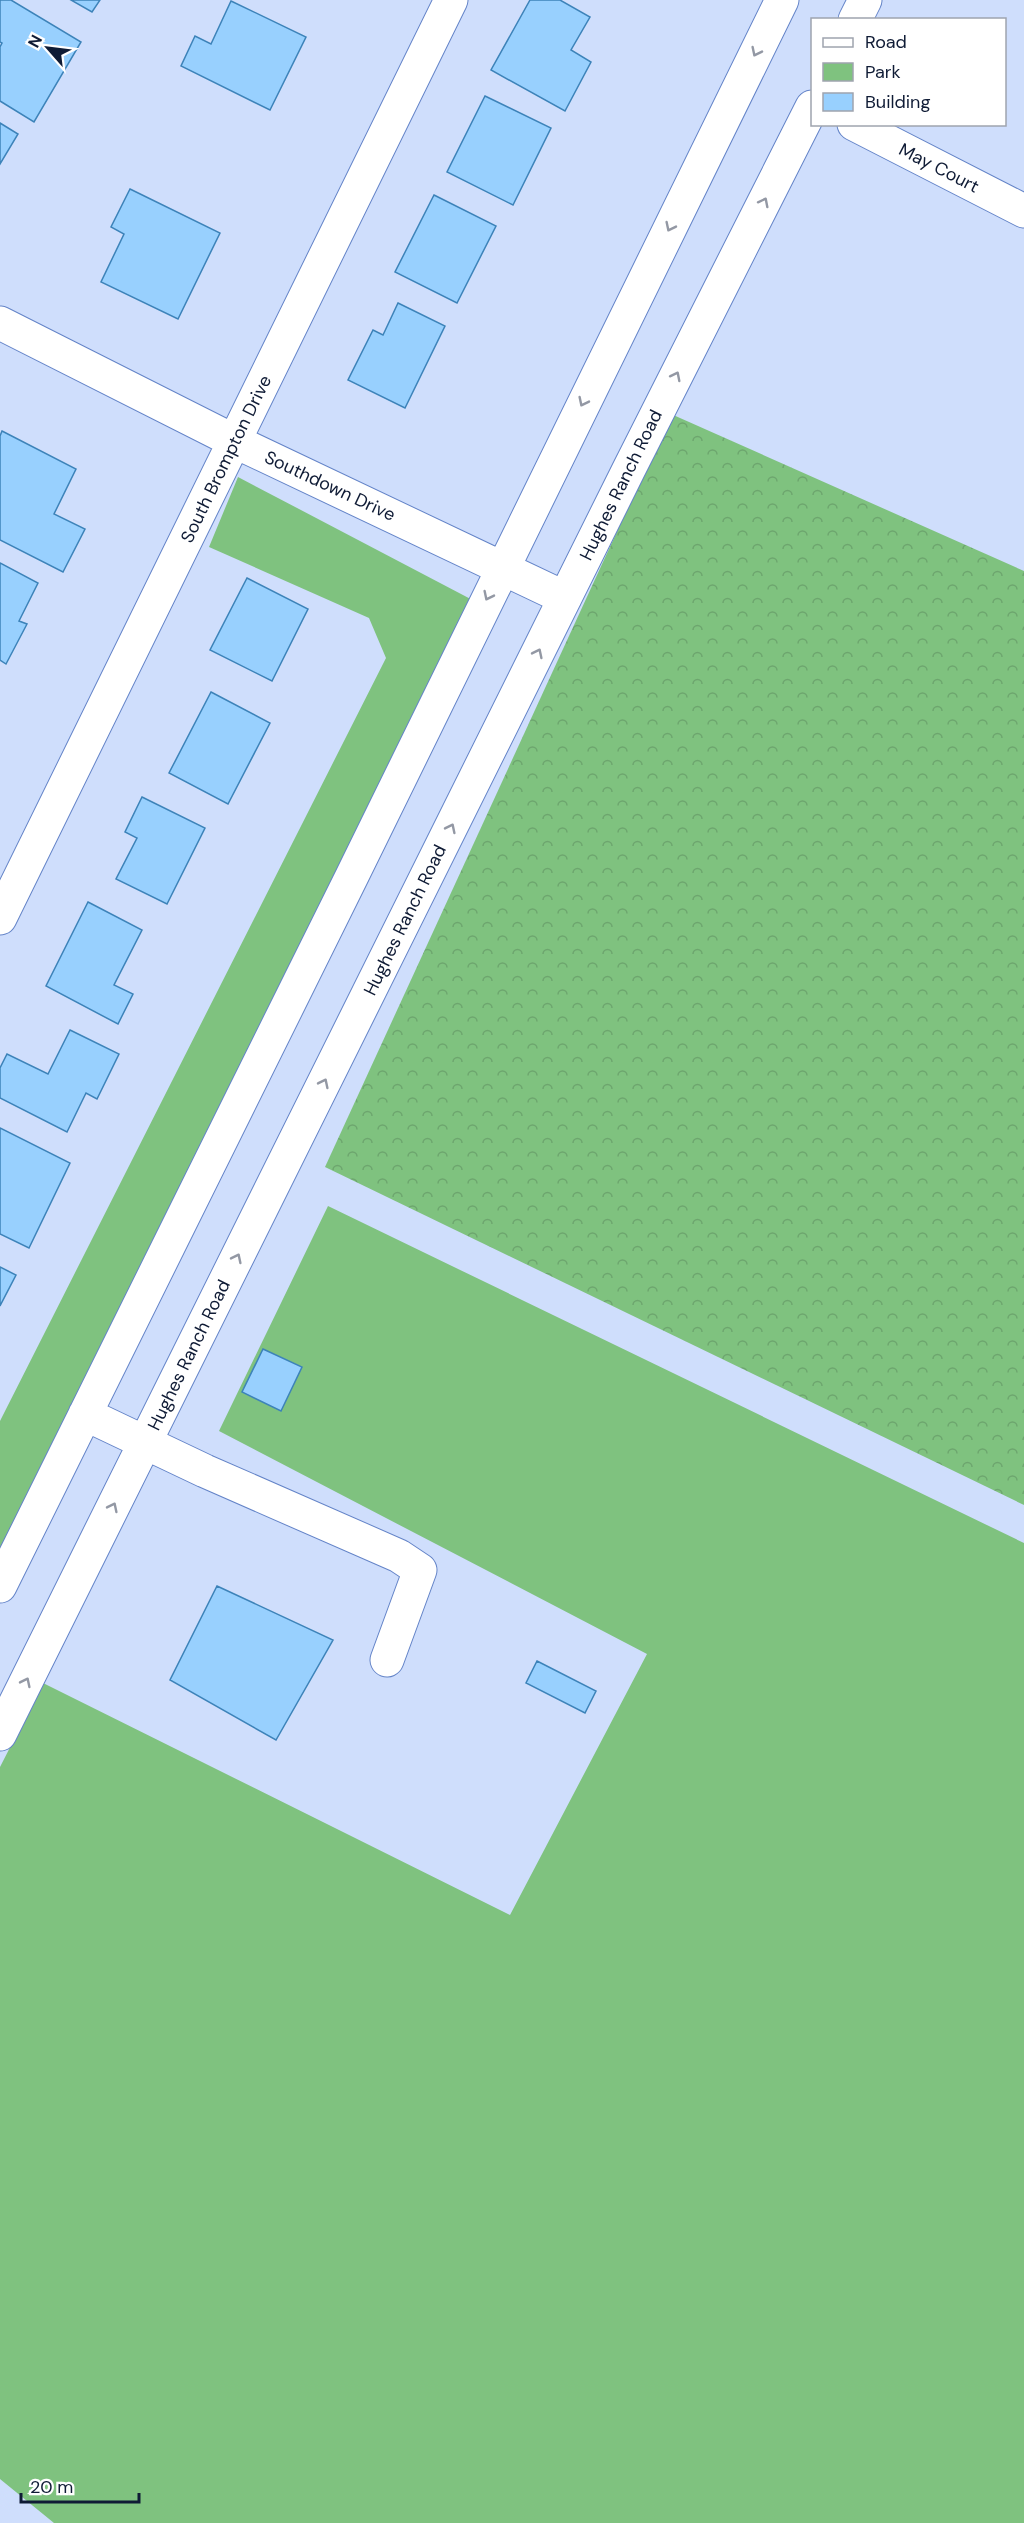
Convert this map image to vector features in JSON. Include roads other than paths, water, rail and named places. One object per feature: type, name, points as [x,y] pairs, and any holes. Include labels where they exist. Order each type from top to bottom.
[{"type":"street","name":"South Brompton Drive","points":[[0,918],[451,0]]},
{"type":"street","points":[[0,1586],[782,0]]},
{"type":"street","points":[[856,18],[865,0]]},
{"type":"street","name":"Hughes Ranch Road","points":[[0,1734],[565,598],[811,112]]},
{"type":"street","name":"May Court","points":[[858,126],[1024,211]]},
{"type":"street","name":"Southdown Drive","points":[[0,323],[234,441],[565,598]]},
{"type":"street","points":[[85,1414],[205,1471],[399,1556],[420,1570],[387,1660]]}]
